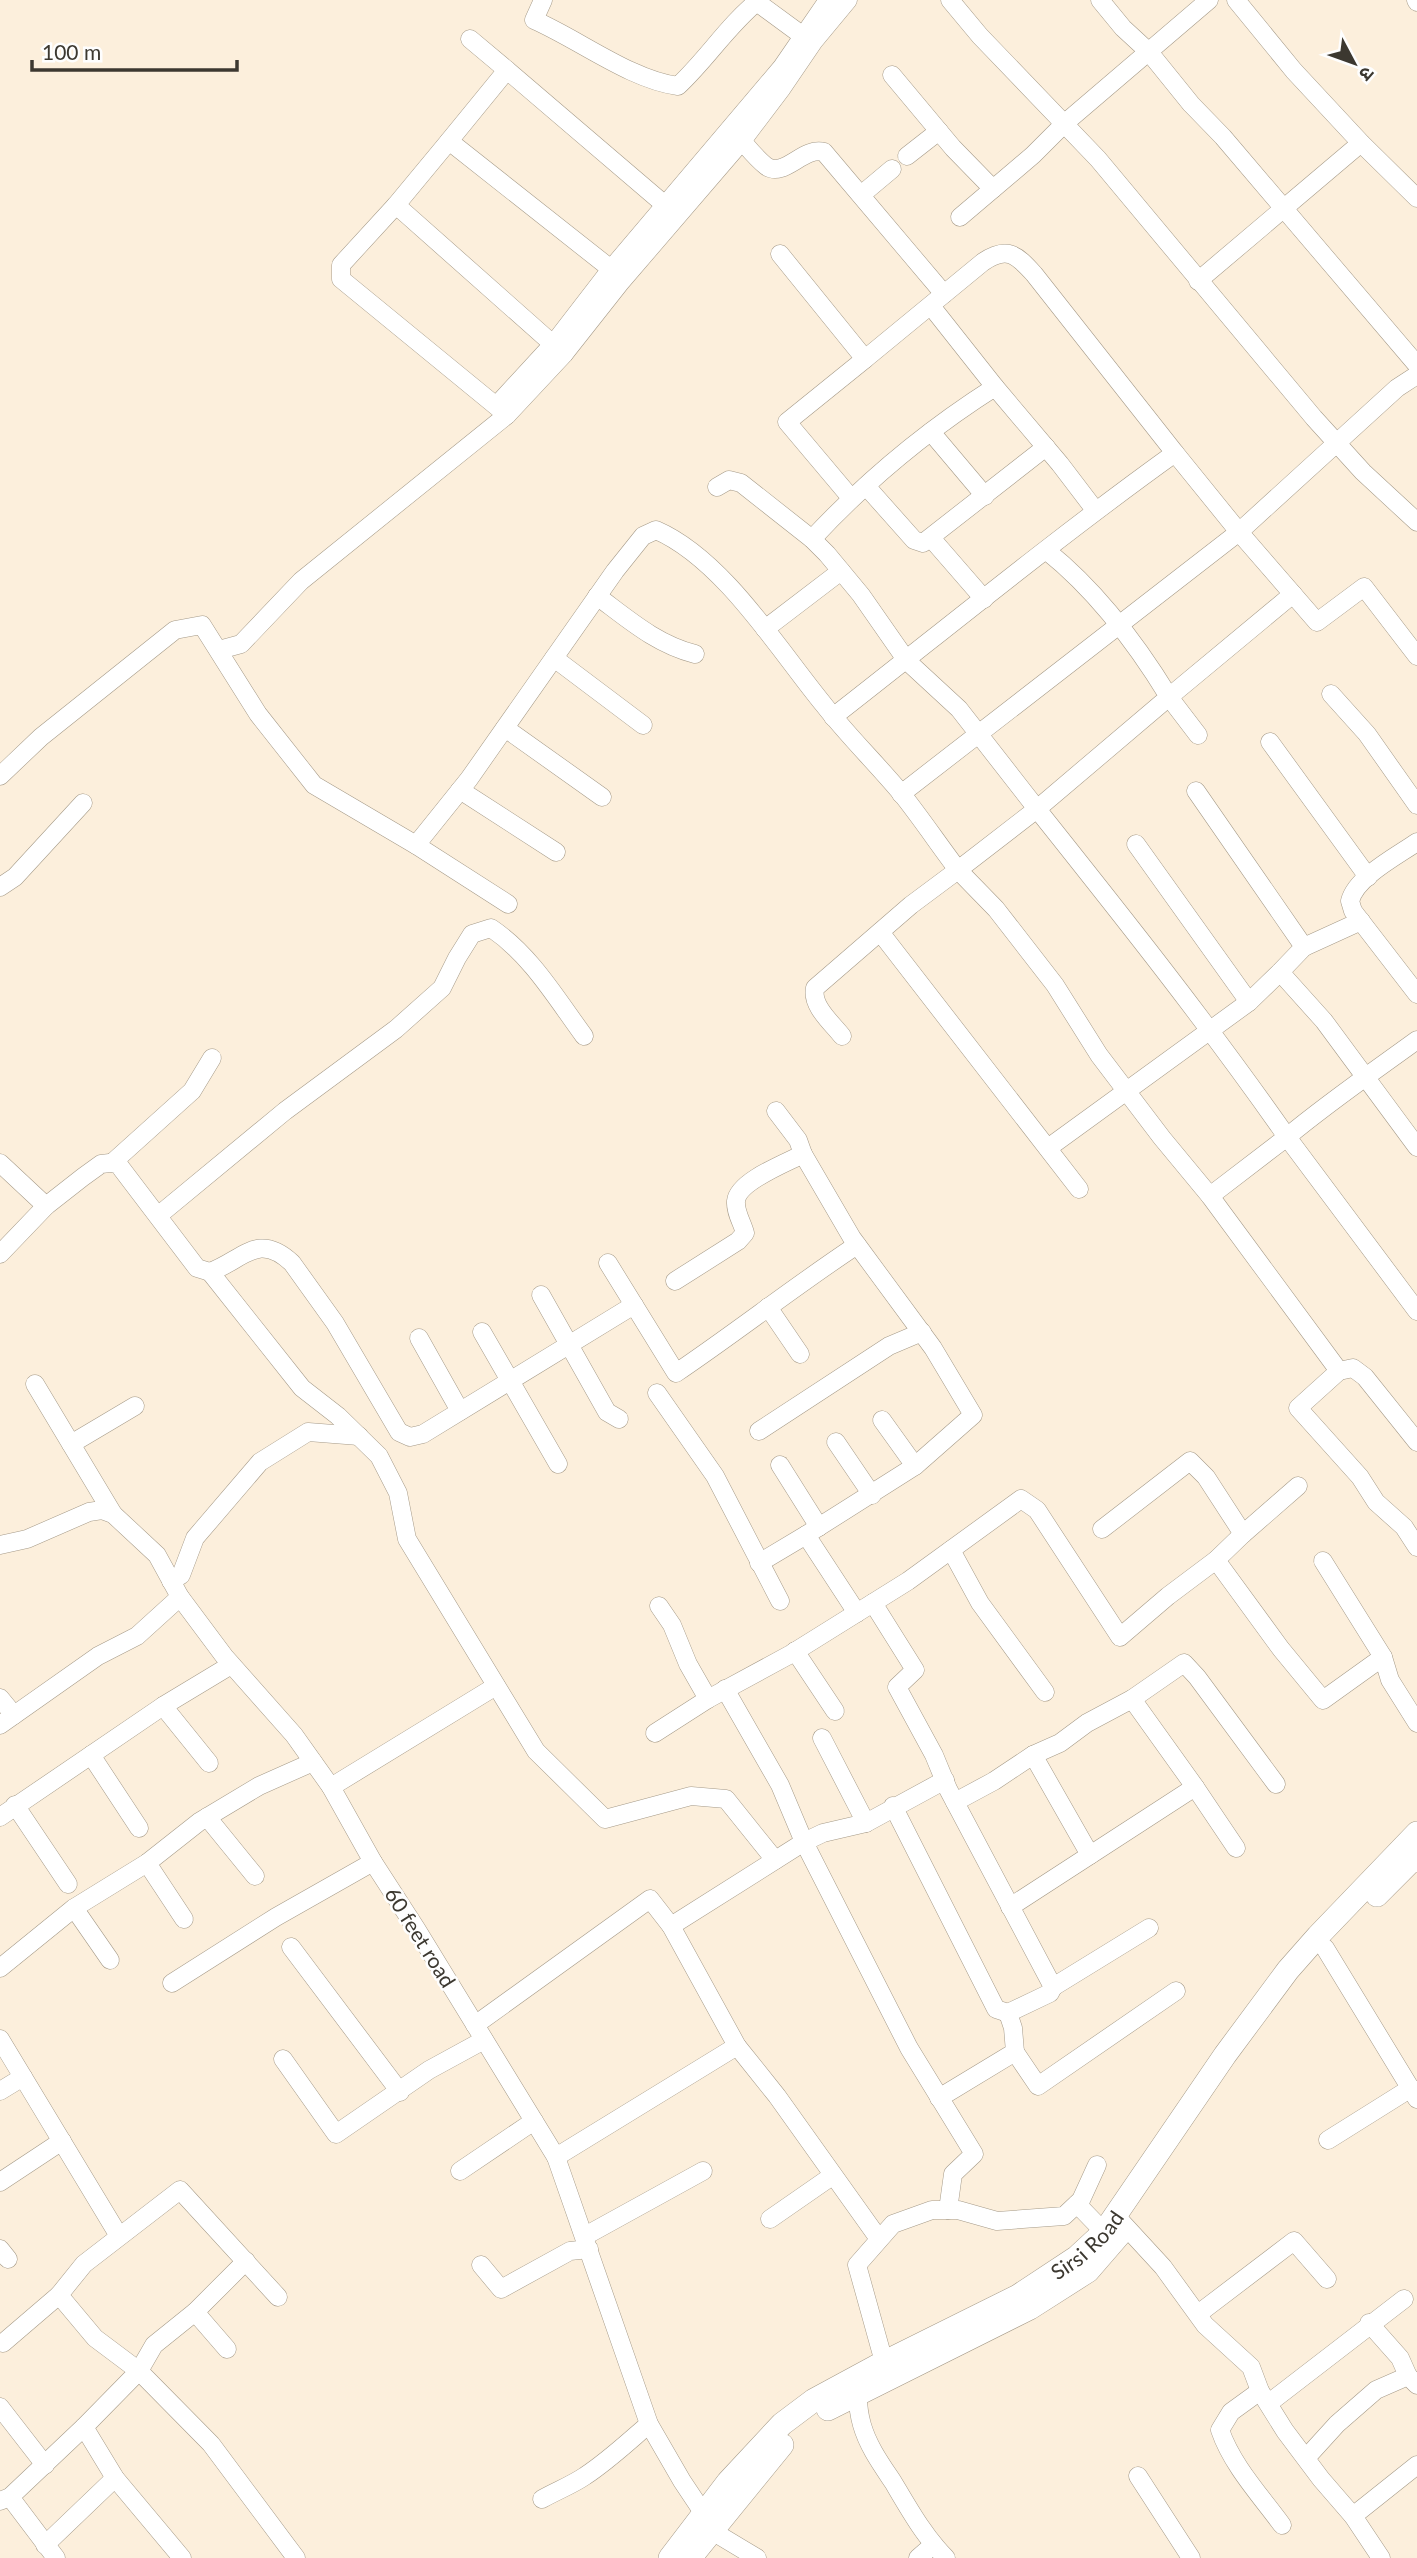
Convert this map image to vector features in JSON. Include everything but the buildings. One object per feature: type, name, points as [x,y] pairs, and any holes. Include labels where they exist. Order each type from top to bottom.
[{"type":"main road","name":"Sirsi Road","points":[[690,2558],[728,2482],[782,2424],[814,2400],[859,2385],[1030,2308],[1088,2271],[1225,2055],[1289,1970],[1327,1926],[1417,1833]]},
{"type":"main road","name":"Sirsi Road","points":[[859,2385],[884,2362],[1018,2296],[1077,2257],[1116,2225],[1325,1948],[1417,1856]]},
{"type":"main road","name":"Sirsi Road","points":[[670,2558],[708,2522]]},
{"type":"street","points":[[543,0],[534,20],[665,85],[678,86],[698,68],[743,11],[756,1],[803,36]]},
{"type":"street","points":[[559,349],[611,269],[782,67],[828,0]]},
{"type":"street","points":[[219,650],[241,644],[301,580],[502,410],[620,283],[742,141],[814,41],[848,0]]},
{"type":"street","points":[[950,0],[980,36],[1065,123],[1337,444],[1417,522]]},
{"type":"street","points":[[1100,0],[1223,137],[1417,365]]},
{"type":"street","points":[[960,217],[1209,0]]},
{"type":"street","points":[[1236,0],[1294,71],[1361,143],[1413,187]]},
{"type":"street","points":[[470,39],[665,205]]},
{"type":"street","points":[[502,410],[341,279],[341,265],[396,205],[507,70]]},
{"type":"street","points":[[892,75],[993,189]]},
{"type":"street","points":[[907,156],[939,131]]},
{"type":"street","points":[[449,141],[611,269]]},
{"type":"street","points":[[742,141],[772,170],[779,170],[809,152],[824,152],[861,195],[938,300],[995,387],[1095,510]]},
{"type":"street","points":[[1198,281],[1361,143]]},
{"type":"street","points":[[861,195],[892,169]]},
{"type":"street","points":[[396,205],[559,349]]},
{"type":"street","points":[[851,498],[787,422],[997,253],[1009,254],[1020,260],[1239,532],[1317,622],[1364,587],[1417,656]]},
{"type":"street","points":[[780,254],[865,359]]},
{"type":"street","points":[[901,794],[1239,532],[1397,388],[1417,375]]},
{"type":"street","points":[[812,539],[851,498],[931,432],[995,387]]},
{"type":"street","points":[[931,432],[985,496]]},
{"type":"street","points":[[866,486],[914,540],[923,543],[1046,447]]},
{"type":"street","points":[[833,717],[1047,551],[1095,510],[1175,453]]},
{"type":"street","points":[[717,487],[729,480],[741,483],[812,539],[862,596],[907,661],[960,709],[1150,949],[1179,992],[1211,1028],[1287,1137],[1417,1311]]},
{"type":"street","points":[[416,845],[460,790],[597,596],[643,536],[656,530],[677,541],[704,562],[765,629],[833,717],[901,794],[958,870],[996,909],[1055,985],[1098,1055],[1210,1196],[1339,1371]]},
{"type":"street","points":[[931,538],[984,599]]},
{"type":"street","points":[[1047,551],[1072,571],[1120,626],[1142,653],[1169,697],[1198,735]]},
{"type":"street","points":[[765,629],[841,571]]},
{"type":"street","points":[[842,1037],[816,1004],[815,989],[880,932],[1037,809],[1293,594]]},
{"type":"street","points":[[597,596],[663,643],[695,654]]},
{"type":"street","points":[[0,776],[41,737],[175,629],[202,625],[258,714],[314,785],[416,845],[508,904]]},
{"type":"street","points":[[554,658],[643,724]]},
{"type":"street","points":[[1331,694],[1367,734],[1417,805]]},
{"type":"street","points":[[505,728],[602,797]]},
{"type":"street","points":[[1270,742],[1368,877]]},
{"type":"street","points":[[460,790],[556,852]]},
{"type":"street","points":[[1196,791],[1304,947]]},
{"type":"street","points":[[0,887],[15,877],[83,803]]},
{"type":"street","points":[[1417,842],[1368,877],[1354,890],[1350,901],[1353,911],[1417,994]]},
{"type":"street","points":[[1136,844],[1249,1002]]},
{"type":"street","points":[[1048,1148],[1249,1002],[1304,947],[1361,921]]},
{"type":"street","points":[[159,1216],[285,1111],[415,1013],[442,988],[472,934],[491,928],[507,939],[539,974],[584,1036]]},
{"type":"street","points":[[880,932],[1079,1189]]},
{"type":"street","points":[[1280,972],[1324,1021],[1417,1147]]},
{"type":"street","points":[[1210,1196],[1333,1099],[1366,1079],[1417,1040]]},
{"type":"street","points":[[112,1163],[192,1091],[212,1058]]},
{"type":"street","points":[[759,1563],[915,1466],[973,1415],[922,1332],[857,1245],[803,1154],[798,1140],[776,1111]]},
{"type":"street","points":[[675,1281],[738,1241],[745,1233],[736,1199],[746,1184],[803,1154]]},
{"type":"street","points":[[0,1163],[46,1206]]},
{"type":"street","points":[[0,1254],[46,1206],[101,1164],[118,1164],[197,1268],[210,1272],[302,1388],[338,1416],[379,1456],[398,1493],[407,1539],[536,1751],[605,1819],[691,1796],[726,1799],[775,1860]]},
{"type":"street","points":[[608,1263],[676,1373],[857,1245]]},
{"type":"street","points":[[210,1272],[255,1248],[265,1248],[285,1256],[335,1323],[399,1432],[410,1437],[423,1434],[634,1305]]},
{"type":"street","points":[[541,1295],[607,1412],[619,1419]]},
{"type":"street","points":[[768,1307],[800,1354]]},
{"type":"street","points":[[482,1332],[558,1464]]},
{"type":"street","points":[[759,1431],[889,1346],[922,1332]]},
{"type":"street","points":[[419,1338],[460,1411]]},
{"type":"street","points":[[1417,1442],[1365,1377],[1353,1368],[1339,1371],[1298,1408],[1360,1477],[1376,1502],[1404,1527],[1417,1547]]},
{"type":"street","name":"60 feet road","points":[[35,1384],[113,1514],[157,1555],[175,1589],[232,1665],[294,1735],[331,1787],[373,1862],[556,2157],[649,2424],[708,2522]]},
{"type":"street","points":[[657,1393],[715,1476],[780,1601]]},
{"type":"street","points":[[71,1444],[135,1406]]},
{"type":"street","points":[[882,1420],[915,1466]]},
{"type":"street","points":[[0,1698],[7,1720],[98,1656],[137,1636],[175,1589],[195,1538],[260,1462],[308,1432],[359,1436]]},
{"type":"street","points":[[836,1442],[872,1495]]},
{"type":"street","points":[[1102,1529],[1189,1461],[1206,1477],[1243,1534]]},
{"type":"street","points":[[780,1465],[856,1613]]},
{"type":"street","points":[[655,1733],[908,1581],[1021,1499],[1037,1510],[1120,1637],[1216,1560],[1298,1486]]},
{"type":"street","points":[[0,1545],[27,1539],[89,1512],[102,1510],[113,1514]]},
{"type":"street","points":[[951,1550],[981,1604],[1045,1692]]},
{"type":"street","points":[[1216,1560],[1280,1649],[1323,1700],[1383,1657]]},
{"type":"street","points":[[1323,1561],[1383,1657],[1390,1680],[1417,1723]]},
{"type":"street","points":[[873,1603],[915,1670],[897,1687],[1053,1987]]},
{"type":"street","points":[[659,1606],[673,1625],[688,1664],[708,1699]]},
{"type":"street","points":[[795,1651],[835,1711]]},
{"type":"street","points":[[956,1802],[1033,1755],[1060,1743],[1087,1723],[1132,1699],[1184,1663],[1197,1676],[1276,1784]]},
{"type":"street","points":[[0,1817],[163,1706],[232,1665]]},
{"type":"street","points":[[331,1787],[496,1686]]},
{"type":"street","points":[[725,1689],[780,1785],[804,1842],[909,2048],[974,2154],[953,2174],[948,2210]]},
{"type":"street","points":[[1132,1699],[1236,1848]]},
{"type":"street","points":[[163,1706],[209,1763]]},
{"type":"street","points":[[822,1738],[866,1823]]},
{"type":"street","points":[[91,1755],[139,1828]]},
{"type":"street","points":[[1033,1755],[1090,1855]]},
{"type":"street","points":[[0,1968],[74,1908],[147,1863],[207,1817],[259,1786],[313,1762]]},
{"type":"street","points":[[671,1926],[804,1842],[823,1833],[866,1823],[945,1780]]},
{"type":"street","points":[[1010,1907],[1195,1787]]},
{"type":"street","points":[[15,1805],[68,1884]]},
{"type":"street","points":[[893,1806],[996,2008],[1008,2013],[1050,1993],[1053,1987],[1149,1928]]},
{"type":"street","points":[[207,1817],[255,1876]]},
{"type":"street","points":[[172,1983],[276,1917],[373,1862]]},
{"type":"street","points":[[147,1863],[184,1919]]},
{"type":"street","points":[[283,2059],[337,2134],[400,2092],[650,1899],[671,1926],[737,2046],[777,2096],[879,2239]]},
{"type":"street","points":[[74,1908],[110,1960]]},
{"type":"street","points":[[291,1947],[400,2092]]},
{"type":"street","points":[[1325,1948],[1414,2094],[1328,2140]]},
{"type":"street","points":[[1008,2013],[1013,2028],[1015,2052],[1038,2086],[1176,1991]]},
{"type":"street","points":[[0,2039],[119,2236]]},
{"type":"street","points":[[556,2157],[737,2046]]},
{"type":"street","points":[[939,2098],[1015,2052]]},
{"type":"street","points":[[0,2091],[23,2077]]},
{"type":"street","points":[[460,2171],[534,2121]]},
{"type":"street","points":[[0,2182],[62,2141]]},
{"type":"street","points":[[884,2362],[857,2265],[893,2224],[932,2210],[967,2211],[997,2221],[1064,2216],[1082,2200],[1097,2165]]},
{"type":"street","points":[[481,2265],[501,2289],[587,2243],[703,2171]]},
{"type":"street","points":[[770,2219],[832,2176]]},
{"type":"street","points":[[2,2343],[59,2295],[84,2264],[180,2190],[278,2297]]},
{"type":"street","points":[[1077,2204],[1116,2225],[1163,2267],[1205,2325],[1251,2367],[1264,2397],[1285,2431],[1353,2516],[1381,2558]]},
{"type":"street","points":[[1198,2314],[1294,2241],[1327,2278]]},
{"type":"street","points":[[115,2478],[50,2551],[5,2499],[45,2465],[139,2371],[154,2345],[195,2312],[246,2261]]},
{"type":"street","points":[[59,2295],[95,2338],[139,2371],[211,2444],[296,2558]]},
{"type":"street","points":[[1282,2525],[1242,2472],[1227,2448],[1220,2430],[1231,2412],[1264,2397],[1404,2299]]},
{"type":"street","points":[[195,2312],[227,2349]]},
{"type":"street","points":[[1307,2457],[1336,2424],[1376,2390],[1412,2381],[1400,2358],[1369,2323]]},
{"type":"street","points":[[859,2385],[861,2423],[871,2448],[939,2552],[918,2558]]},
{"type":"street","points":[[0,2407],[45,2465]]},
{"type":"street","points":[[542,2499],[582,2479],[649,2424]]},
{"type":"street","points":[[84,2427],[115,2478],[182,2558]]},
{"type":"street","points":[[1353,2516],[1417,2465]]},
{"type":"street","points":[[1138,2476],[1191,2558]]},
{"type":"street","points":[[708,2522],[757,2558]]}]
